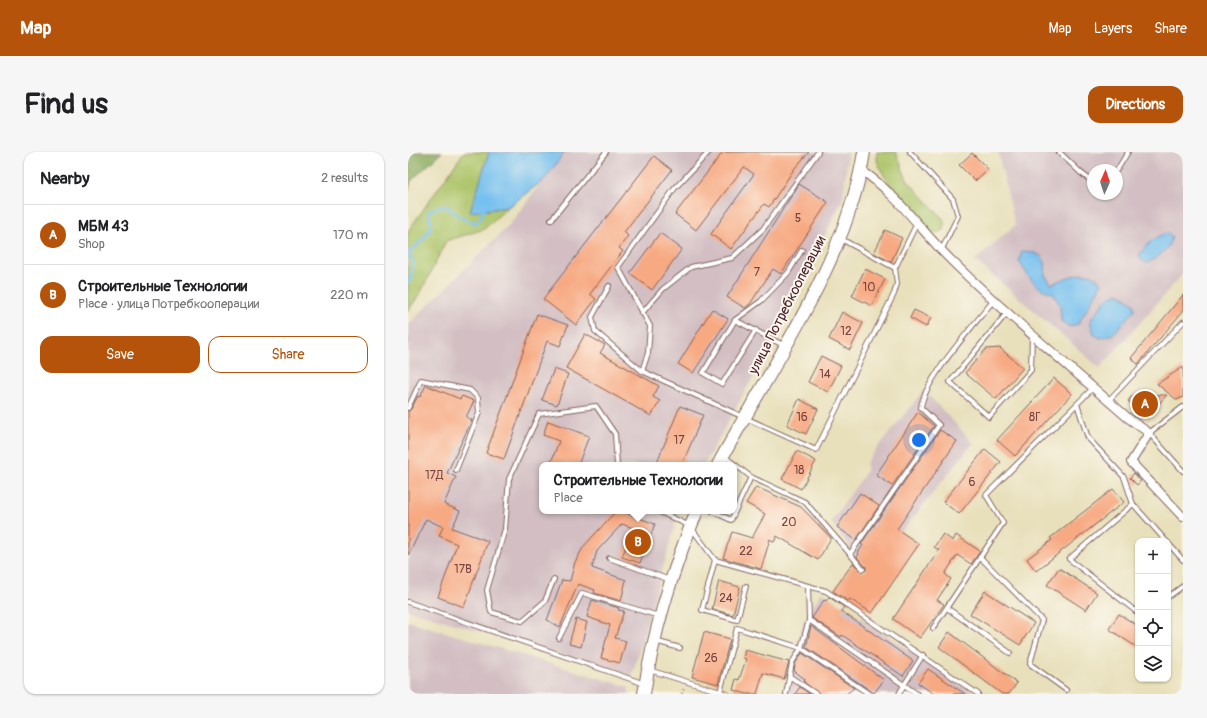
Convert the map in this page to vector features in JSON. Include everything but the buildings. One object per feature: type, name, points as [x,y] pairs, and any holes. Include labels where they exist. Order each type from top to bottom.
[{"type":"main road","name":"улица Потребкооперации","points":[[721,460],[785,346],[812,295],[839,238],[852,202],[861,170],[864,152]]},
{"type":"main road","points":[[645,689],[655,641],[672,580],[695,514]]},
{"type":"street","points":[[861,170],[889,190],[941,251],[1006,314],[1032,334],[1108,401],[1149,433],[1131,462],[1183,517]]},
{"type":"lane","points":[[551,220],[606,152]]},
{"type":"lane","points":[[642,371],[648,352],[650,326],[618,267],[675,188],[709,152]]},
{"type":"lane","points":[[642,313],[663,289],[691,267],[732,258],[763,228],[818,152]]},
{"type":"lane","points":[[910,152],[953,199],[958,216],[941,251]]},
{"type":"lane","points":[[1059,152],[1087,178]]},
{"type":"lane","points":[[1121,164],[1128,152]]},
{"type":"lane","points":[[609,286],[592,317],[595,331],[642,371],[816,450],[894,294],[897,284],[895,268],[917,223]]},
{"type":"lane","points":[[839,238],[895,268]]},
{"type":"lane","points":[[756,330],[722,384],[703,373],[735,320],[761,300],[788,273],[802,250]]},
{"type":"lane","points":[[850,554],[940,425],[921,408],[922,399],[934,377],[993,301]]},
{"type":"lane","points":[[1006,314],[950,382],[990,417],[1032,370],[1032,334]]},
{"type":"lane","points":[[735,320],[785,346]]},
{"type":"lane","points":[[1108,401],[1183,322]]},
{"type":"lane","points":[[408,408],[421,380],[470,390],[478,398],[478,413],[456,470]]},
{"type":"lane","points":[[933,628],[1003,523],[986,495],[1093,388]]},
{"type":"lane","points":[[1077,404],[1088,438],[1124,476],[1133,504],[1163,538]]},
{"type":"lane","points":[[554,579],[545,601],[522,621],[491,612],[487,590],[505,529],[509,479],[539,414],[596,406],[615,434],[617,462]]},
{"type":"lane","points":[[1183,407],[1149,433],[1183,471]]},
{"type":"lane","points":[[737,469],[805,502],[863,569]]},
{"type":"lane","points":[[737,507],[751,477]]},
{"type":"lane","points":[[1133,504],[1069,559],[1135,611]]},
{"type":"lane","points":[[664,514],[690,526],[716,560],[826,590],[978,694]]},
{"type":"lane","points":[[718,514],[731,520],[734,514]]},
{"type":"lane","points":[[1171,546],[1183,560]]},
{"type":"lane","points":[[980,557],[1042,620],[1030,664],[1066,690]]},
{"type":"lane","points":[[609,558],[672,580]]},
{"type":"lane","points":[[716,560],[702,610],[737,620],[746,586]]},
{"type":"lane","points":[[786,694],[792,663],[800,648],[809,620],[808,586]]},
{"type":"lane","points":[[1171,595],[1183,586]]},
{"type":"lane","points":[[559,638],[582,593],[662,617]]},
{"type":"lane","points":[[408,602],[645,689]]},
{"type":"lane","points":[[947,608],[1010,653]]},
{"type":"lane","points":[[809,620],[917,694]]},
{"type":"lane","points":[[720,692],[738,628],[800,648],[869,694]]},
{"type":"lane","points":[[655,641],[680,648]]},
{"type":"lane","points":[[899,694],[923,656]]},
{"type":"lane","points":[[648,670],[727,694]]},
{"type":"lane","points":[[789,676],[816,694]]},
{"type":"shaded area","points":[[564,152],[848,152],[843,198],[769,348],[706,462],[539,462],[539,514],[678,514],[632,676],[408,610],[408,325],[510,224]]},
{"type":"shaded area","points":[[998,152],[1183,152],[1183,274],[1100,368],[975,260],[1015,225]]},
{"type":"shaded area","points":[[924,390],[973,443],[869,572],[831,522],[866,472],[867,461]]},
{"type":"shaded area","points":[[822,592],[974,694],[784,694],[803,623]]},
{"type":"shaded area","points":[[408,621],[629,687],[629,694],[408,694]]},
{"type":"green space","points":[[410,152],[442,152],[411,181],[408,193],[408,154]]},
{"type":"green space","points":[[464,152],[489,152],[471,212],[508,207],[484,229],[446,241],[421,292],[408,311],[408,231]]},
{"type":"green space","points":[[877,152],[896,152],[907,180],[945,221],[944,230],[932,233],[897,194],[881,170],[877,160]]},
{"type":"water","points":[[489,152],[565,152],[544,180],[508,207],[470,212]]},
{"type":"water","points":[[1168,233],[1172,236],[1171,240],[1163,252],[1147,263],[1141,260],[1139,255],[1148,244],[1155,238]]},
{"type":"water","points":[[1022,251],[1038,254],[1044,260],[1046,269],[1045,275],[1051,284],[1078,274],[1091,275],[1102,283],[1078,324],[1070,327],[1061,321],[1060,305],[1053,293],[1037,285],[1029,277],[1019,261]]},
{"type":"water","points":[[1119,293],[1134,303],[1135,310],[1113,334],[1100,338],[1094,334],[1090,321],[1107,298]]},
{"type":"waterway","points":[[408,282],[410,281],[413,264],[409,253],[423,239],[431,227],[429,211],[444,206],[464,219],[477,223],[485,210],[485,207]]},
{"type":"place","name":"МБМ 43","points":[[1145,404]]},
{"type":"place","name":"Строительные Технологии","points":[[638,542]]}]
